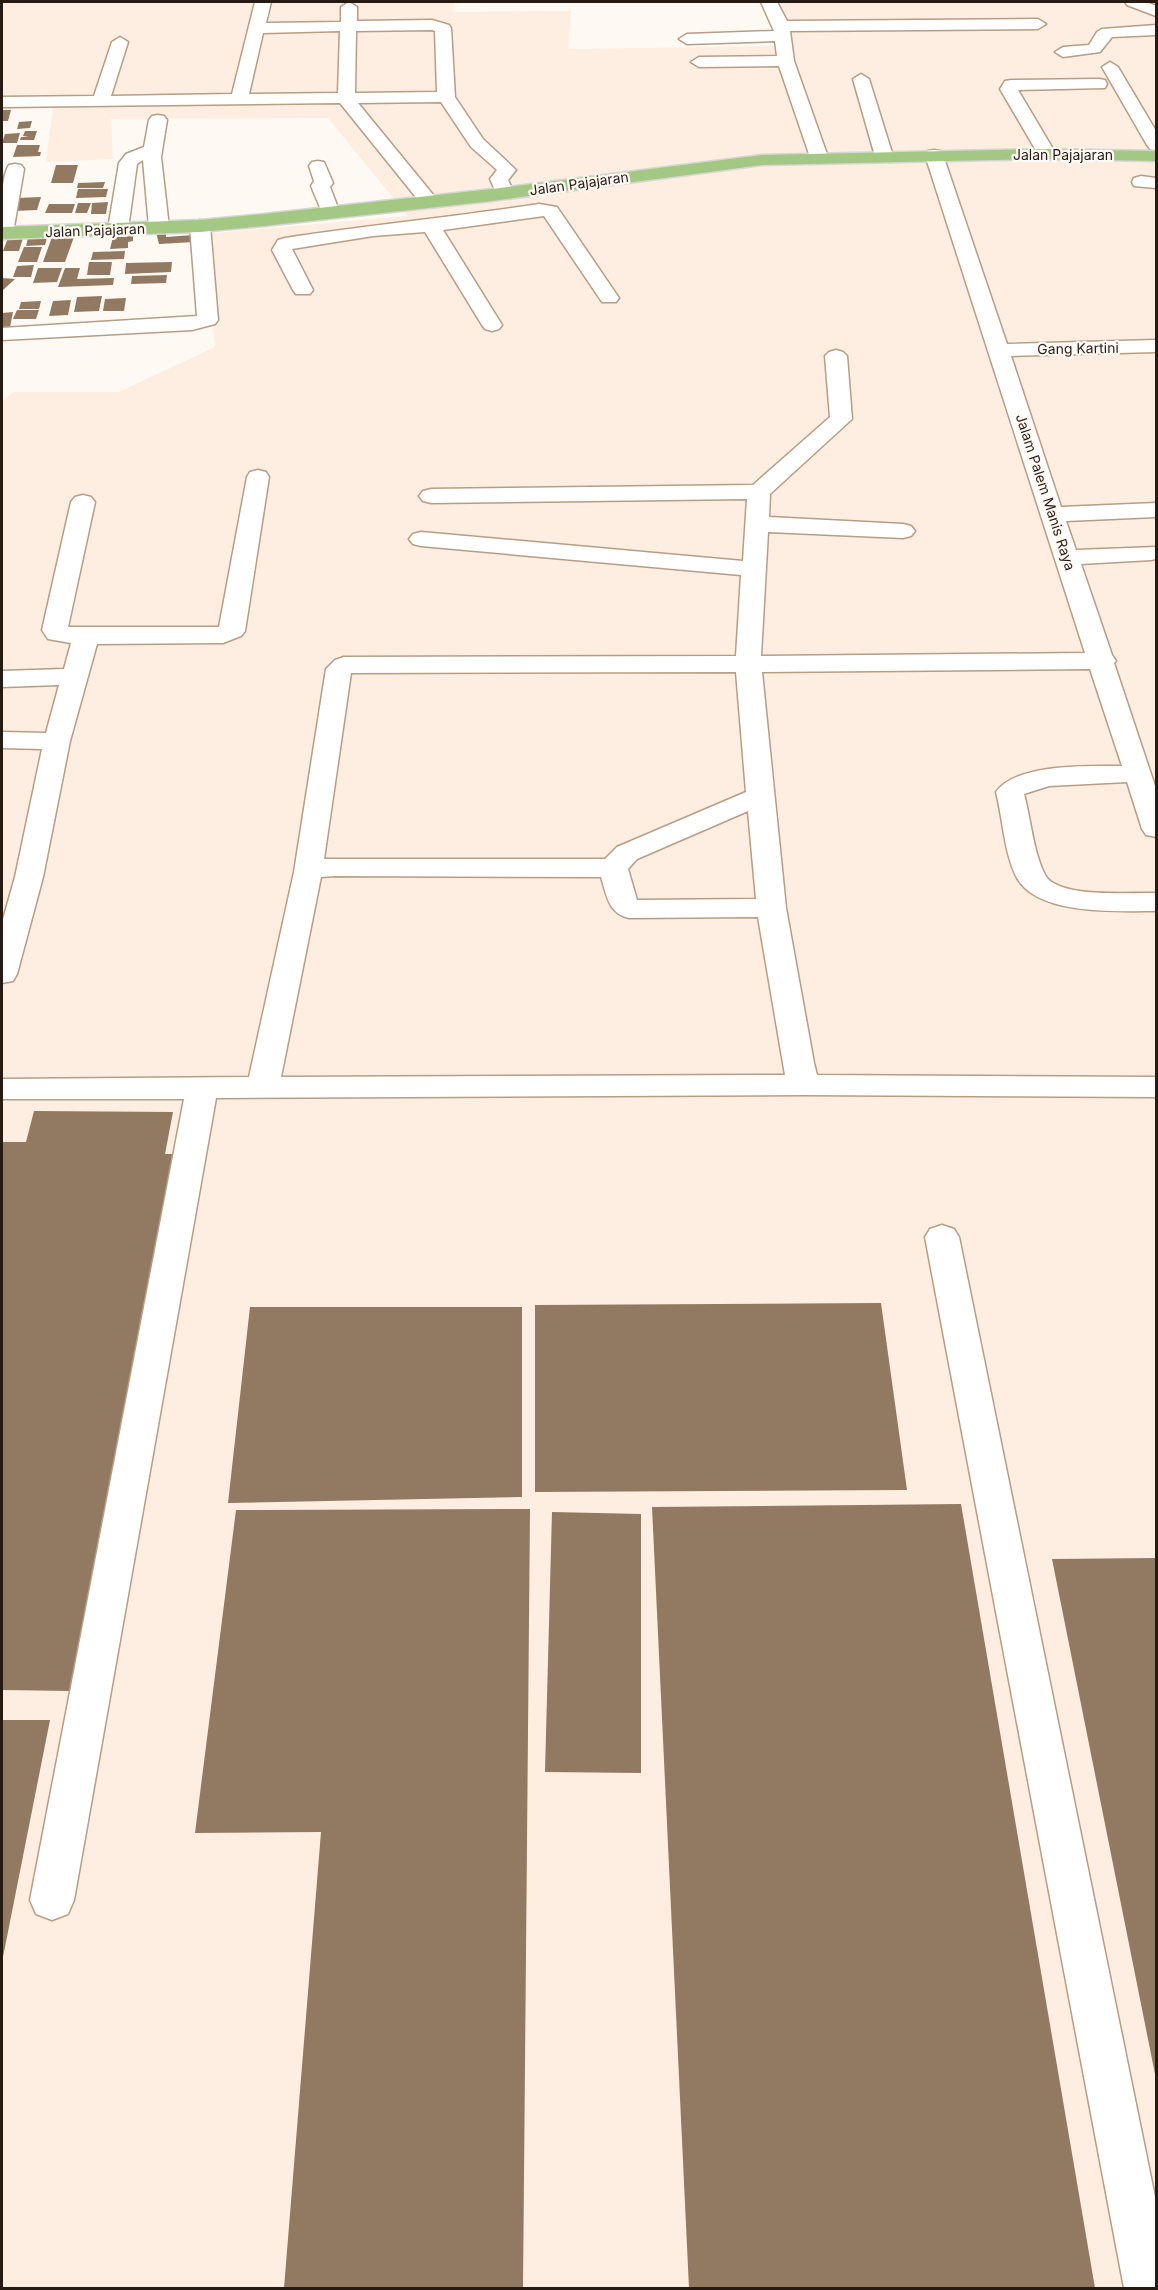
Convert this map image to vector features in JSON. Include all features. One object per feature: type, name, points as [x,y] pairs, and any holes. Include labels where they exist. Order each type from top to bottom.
[{"type":"main road","name":"Jalan Pajajaran","points":[[2,233],[200,226],[469,198],[737,162],[819,157],[934,155],[1156,156]]},
{"type":"street","points":[[239,99],[263,2]]},
{"type":"street","points":[[769,2],[781,31],[786,61],[819,157]]},
{"type":"street","points":[[1133,2],[1156,11]]},
{"type":"street","points":[[349,5],[346,99],[430,202]]},
{"type":"street","points":[[687,39],[781,31],[1038,24]]},
{"type":"street","points":[[256,27],[348,28],[432,25],[443,28],[446,97],[477,143],[507,170],[499,179],[506,193]]},
{"type":"street","points":[[1063,52],[1094,49],[1102,35],[1108,32],[1156,30]]},
{"type":"street","points":[[101,101],[120,42]]},
{"type":"street","points":[[699,62],[786,61]]},
{"type":"street","points":[[1110,67],[1156,145]]},
{"type":"street","points":[[861,78],[884,156]]},
{"type":"street","points":[[1047,154],[1009,89],[1011,85],[1099,84]]},
{"type":"street","points":[[2,102],[446,97]]},
{"type":"street","points":[[158,120],[153,131],[153,173],[159,227]]},
{"type":"street","points":[[117,229],[128,163],[132,158],[154,149]]},
{"type":"street","name":"Jalam Palem Manis Raya","points":[[934,155],[1103,661],[1143,768],[1156,829]]},
{"type":"street","points":[[318,166],[324,183],[320,186],[331,213]]},
{"type":"street","points":[[2,233],[15,169]]},
{"type":"street","points":[[469,198],[486,218]]},
{"type":"street","points":[[355,209],[373,230]]},
{"type":"street","points":[[303,290],[282,250],[285,244],[373,230],[431,226],[539,210],[550,211],[609,298]]},
{"type":"street","points":[[2,334],[192,324],[208,320],[200,226]]},
{"type":"street","points":[[431,226],[492,325]]},
{"type":"street","name":"Gang Kartini","points":[[999,350],[1156,346]]},
{"type":"street","points":[[431,496],[759,492],[841,419],[836,356]]},
{"type":"street","points":[[83,502],[54,630],[57,634],[86,636],[223,635],[232,631],[258,477]]},
{"type":"street","points":[[759,492],[748,664],[771,908],[798,1063],[804,1085]]},
{"type":"street","points":[[1053,514],[1156,510]]},
{"type":"street","points":[[757,524],[903,531]]},
{"type":"street","points":[[421,539],[753,568]]},
{"type":"street","points":[[1068,558],[1155,556]]},
{"type":"street","points":[[2,974],[15,877],[57,741],[86,636]]},
{"type":"street","points":[[262,1088],[308,872],[339,669],[344,665],[1103,661]]},
{"type":"street","points":[[2,679],[73,677]]},
{"type":"street","points":[[2,740],[57,741]]},
{"type":"street","points":[[1143,768],[1023,782],[1013,787],[1010,792],[1033,881],[1046,892],[1072,898],[1156,902]]},
{"type":"street","points":[[308,872],[335,867],[613,868],[627,853],[760,796]]},
{"type":"street","points":[[613,868],[624,905],[629,909],[771,908]]},
{"type":"street","points":[[2,1089],[804,1085],[1156,1087]]},
{"type":"street","points":[[52,1900],[202,1088]]},
{"type":"street","points":[[942,1237],[1149,2289]]},
{"type":"shaded area","points":[[2,2],[454,2],[453,12],[571,11],[568,49],[783,46],[764,2],[1156,2],[1156,2288],[2,2288],[2,401],[14,392],[119,392],[215,347],[203,234],[408,216],[328,118],[111,119],[113,159],[46,162],[53,108],[2,109]]},
{"type":"building","points":[[2,110],[11,110],[8,121],[2,121]]},
{"type":"building","points":[[32,121],[30,128],[17,129],[19,122]]},
{"type":"building","points":[[25,131],[37,131],[34,140],[20,140],[21,137],[29,137],[23,136]]},
{"type":"building","points":[[20,133],[17,143],[2,143],[5,134]]},
{"type":"building","points":[[17,145],[40,145],[38,152],[41,152],[40,156],[13,157]]},
{"type":"building","points":[[56,165],[78,165],[73,183],[51,183]]},
{"type":"building","points":[[105,182],[103,188],[77,188],[78,183]]},
{"type":"building","points":[[78,189],[108,189],[106,197],[76,198]]},
{"type":"building","points":[[41,197],[37,210],[14,211],[17,198]]},
{"type":"building","points":[[108,202],[106,214],[91,214],[92,203]]},
{"type":"building","points":[[78,203],[91,203],[87,213],[75,213]]},
{"type":"building","points":[[49,204],[75,204],[72,213],[45,213]]},
{"type":"building","points":[[156,232],[166,232],[166,237],[193,235],[194,242],[159,244]]},
{"type":"building","points":[[133,236],[133,241],[128,242],[128,248],[110,249],[113,237]]},
{"type":"building","points":[[52,237],[74,237],[65,262],[43,262]]},
{"type":"building","points":[[8,238],[23,238],[19,251],[3,251]]},
{"type":"building","points":[[28,238],[47,238],[45,245],[26,246]]},
{"type":"building","points":[[24,247],[42,247],[37,262],[18,262]]},
{"type":"building","points":[[125,251],[124,259],[91,260],[93,252]]},
{"type":"building","points":[[89,262],[112,262],[110,275],[87,275]]},
{"type":"building","points":[[172,262],[171,272],[125,274],[126,263]]},
{"type":"building","points":[[34,265],[31,277],[13,277],[17,266]]},
{"type":"building","points":[[38,268],[62,268],[57,282],[33,283]]},
{"type":"building","points":[[65,268],[80,268],[77,279],[114,278],[113,285],[58,287]]},
{"type":"building","points":[[167,275],[166,283],[131,284],[132,276]]},
{"type":"building","points":[[2,278],[15,279],[2,291]]},
{"type":"building","points":[[102,296],[99,311],[74,312],[77,297]]},
{"type":"building","points":[[126,298],[124,311],[103,311],[105,299]]},
{"type":"building","points":[[71,300],[68,315],[49,316],[53,301]]},
{"type":"building","points":[[41,301],[39,309],[19,309],[21,302]]},
{"type":"building","points":[[17,310],[39,310],[36,319],[13,319]]},
{"type":"building","points":[[13,312],[10,327],[2,327],[2,313]]},
{"type":"building","points":[[34,1111],[173,1112],[165,1154],[175,1154],[71,1691],[2,1690],[2,1142],[26,1142]]},
{"type":"building","points":[[881,1303],[907,1490],[535,1492],[535,1305]]},
{"type":"building","points":[[250,1307],[522,1307],[522,1497],[228,1503]]},
{"type":"building","points":[[961,1504],[1095,2288],[689,2288],[652,1507]]},
{"type":"building","points":[[530,1509],[523,2288],[284,2288],[321,1832],[195,1833],[236,1510]]},
{"type":"building","points":[[552,1512],[641,1514],[641,1773],[545,1772]]},
{"type":"building","points":[[1156,1558],[1156,2074],[1155,2074],[1052,1559]]},
{"type":"building","points":[[2,1720],[50,1720],[3,1957],[2,1957]]}]
